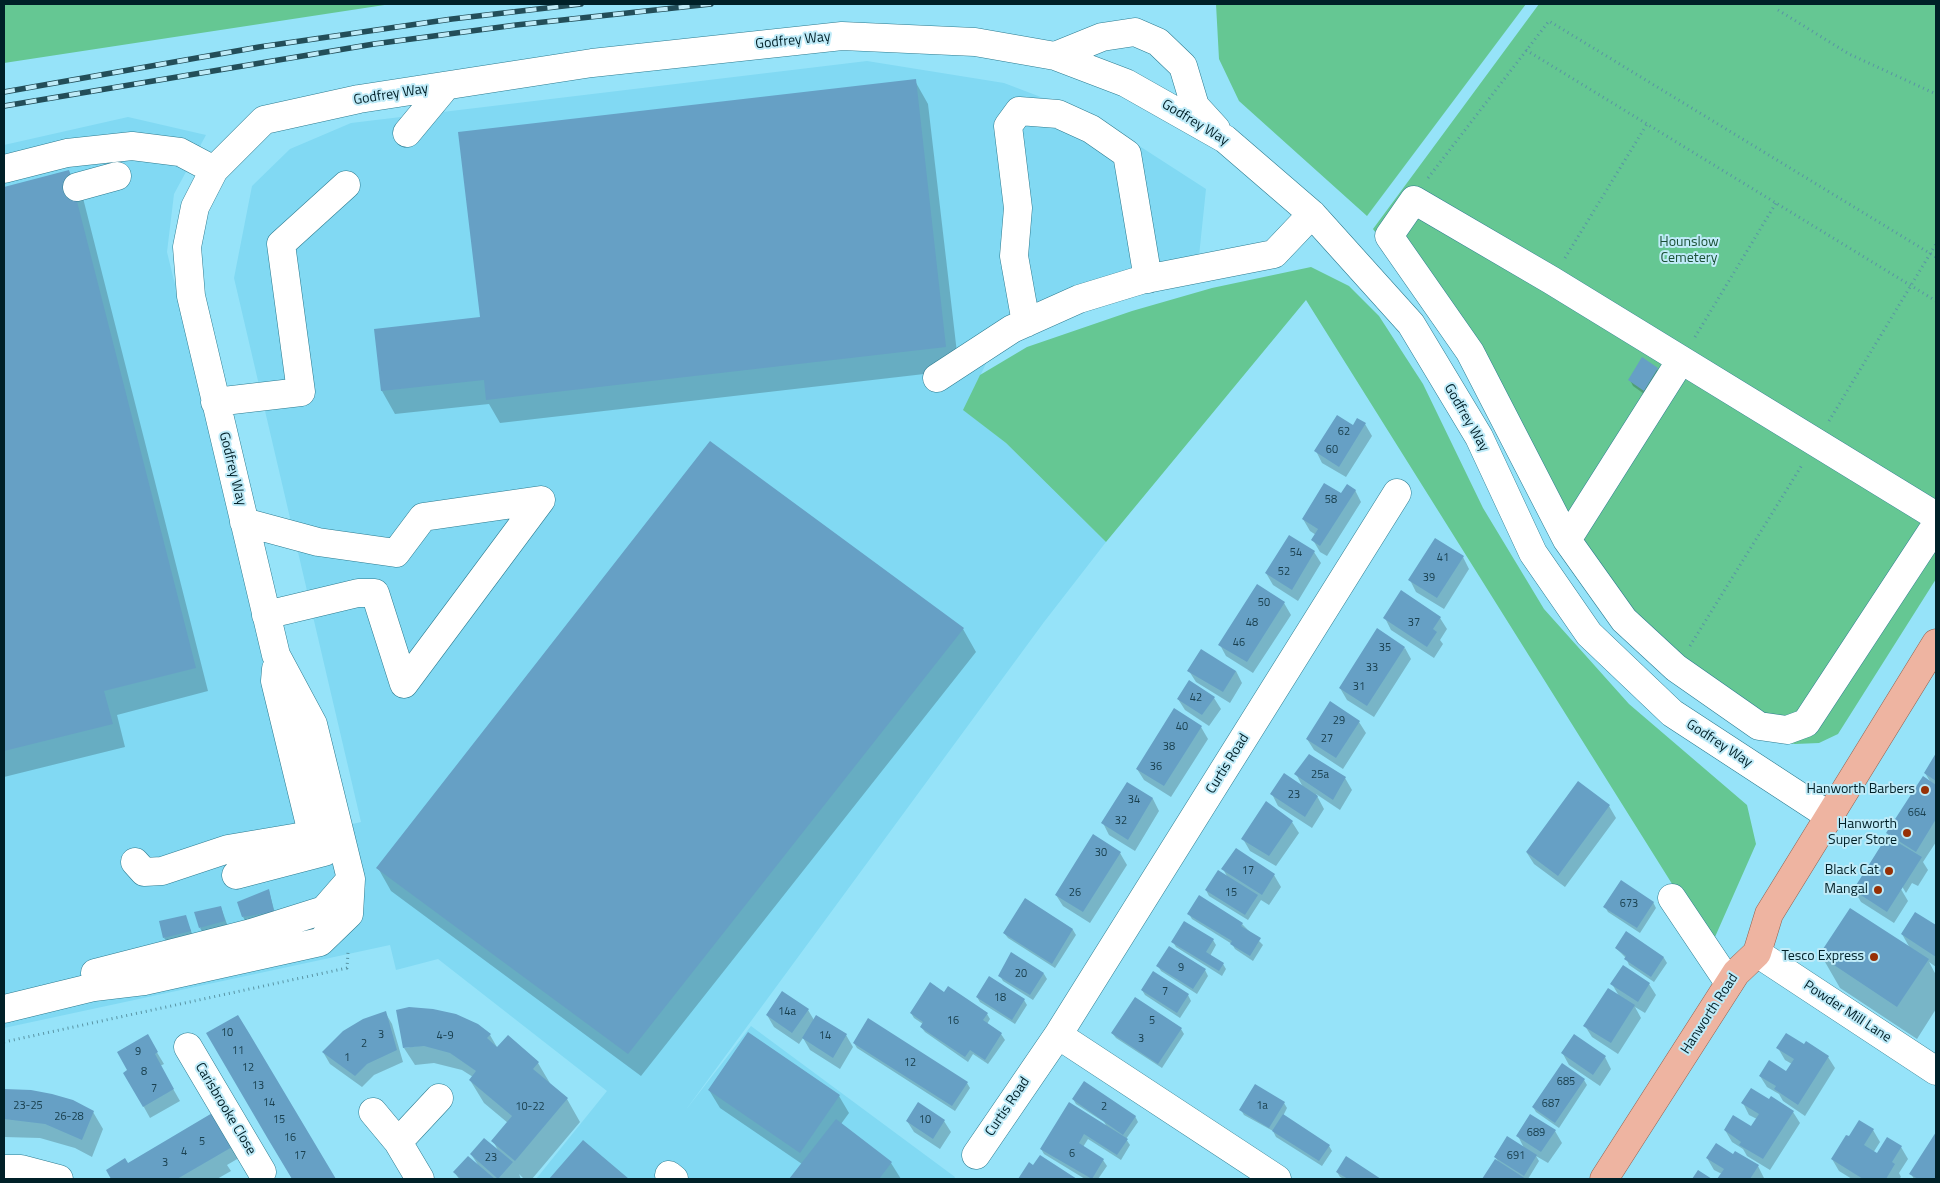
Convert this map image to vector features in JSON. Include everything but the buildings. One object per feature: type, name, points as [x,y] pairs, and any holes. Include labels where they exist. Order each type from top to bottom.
[{"type":"main road","name":"Hanworth Road","points":[[1604,1179],[1729,983],[1736,973],[1757,953],[1770,914],[1936,643]]},
{"type":"street","points":[[1055,56],[1102,37],[1135,32],[1158,42],[1182,66],[1195,106],[1225,139]]},
{"type":"street","name":"Godfrey Way","points":[[4,1009],[94,987],[144,981],[320,942],[349,914],[352,879],[313,724],[276,655],[191,296],[187,247],[195,207],[214,170],[264,120],[359,99],[592,63],[842,36],[975,42],[1055,56],[1126,83],[1225,139],[1312,214],[1411,324],[1479,437],[1533,552],[1589,634],[1672,713],[1831,817]]},
{"type":"street","points":[[407,133],[446,86]]},
{"type":"street","points":[[1026,323],[1014,256],[1018,208],[1008,126],[1019,111],[1058,114],[1091,129],[1128,154],[1148,279]]},
{"type":"street","points":[[4,169],[67,153],[132,146],[180,152],[214,170]]},
{"type":"street","points":[[77,187],[117,176]]},
{"type":"street","points":[[215,402],[301,392],[281,244],[346,185]]},
{"type":"street","points":[[1936,516],[1551,280],[1414,200],[1390,236],[1470,352],[1567,540],[1624,620],[1676,668],[1759,726],[1787,730],[1806,723],[1936,525]]},
{"type":"street","points":[[937,378],[1012,329],[1079,299],[1148,279],[1274,254],[1312,214]]},
{"type":"street","points":[[1567,540],[1681,360]]},
{"type":"street","name":"Curtis Road","points":[[976,1155],[1058,1035],[1397,493]]},
{"type":"street","points":[[244,522],[318,542],[396,553],[423,517],[541,500],[404,684],[374,593],[358,593],[266,615]]},
{"type":"street","points":[[135,862],[144,872],[162,871],[228,849],[305,836],[311,830],[275,681],[276,655]]},
{"type":"street","points":[[236,876],[324,852],[328,842],[309,762],[316,741]]},
{"type":"street","points":[[4,996],[251,933],[324,910],[352,879]]},
{"type":"street","points":[[1672,898],[1729,983]]},
{"type":"street","name":"Powder Mill Lane","points":[[1757,953],[1936,1072]]},
{"type":"street","points":[[1058,1035],[1277,1179]]},
{"type":"street","name":"Carisbrooke Close","points":[[188,1047],[259,1177]]},
{"type":"street","points":[[398,1142],[439,1098]]},
{"type":"street","points":[[374,1112],[398,1142],[420,1179]]},
{"type":"street","points":[[4,1169],[21,1169],[59,1179]]},
{"type":"path","points":[[1778,10],[1849,54],[1936,94]]},
{"type":"path","points":[[1414,200],[1423,185],[1549,21],[1936,257]]},
{"type":"path","points":[[1526,50],[1936,301]]},
{"type":"path","points":[[1551,280],[1647,124]]},
{"type":"path","points":[[1681,360],[1776,203]]},
{"type":"shaded area","points":[[867,61],[1004,83],[1096,118],[1206,189],[1199,256],[990,355],[964,410],[1006,443],[1106,542],[1044,622],[685,1111],[751,1026],[955,1177],[954,1179],[536,1179],[607,1091],[438,959],[396,970],[390,945],[4,1028],[4,145],[128,117],[206,135],[174,194],[167,252],[309,834],[361,822],[234,278],[252,186],[290,149],[351,123]]},
{"type":"green space","points":[[4,4],[391,4],[4,63]]},
{"type":"green space","points":[[1216,4],[1526,4],[1367,216],[1239,101],[1219,59]]},
{"type":"green space","name":"Hounslow Cemetery","points":[[1539,4],[1936,4],[1936,579],[1838,734],[1819,743],[1795,744],[1762,740],[1666,674],[1456,342],[1373,229]]},
{"type":"green space","points":[[1311,267],[1349,286],[1379,316],[1423,384],[1483,508],[1544,609],[1629,704],[1747,805],[1756,844],[1711,946],[1306,300],[1106,542],[1006,443],[963,410],[980,375],[1027,347],[1132,311],[1212,288]]},
{"type":"railway","points":[[4,92],[259,47],[452,19],[581,4]]},
{"type":"railway","points":[[4,106],[374,44],[516,25],[711,4]]},
{"type":"place","name":"Hanworth Barbers","points":[[1925,790]]},
{"type":"place","name":"Hanworth Super Store","points":[[1907,833]]},
{"type":"place","name":"Black Cat","points":[[1889,871]]},
{"type":"place","name":"Mangal","points":[[1878,890]]},
{"type":"place","name":"Tesco Express","points":[[1874,957]]}]
